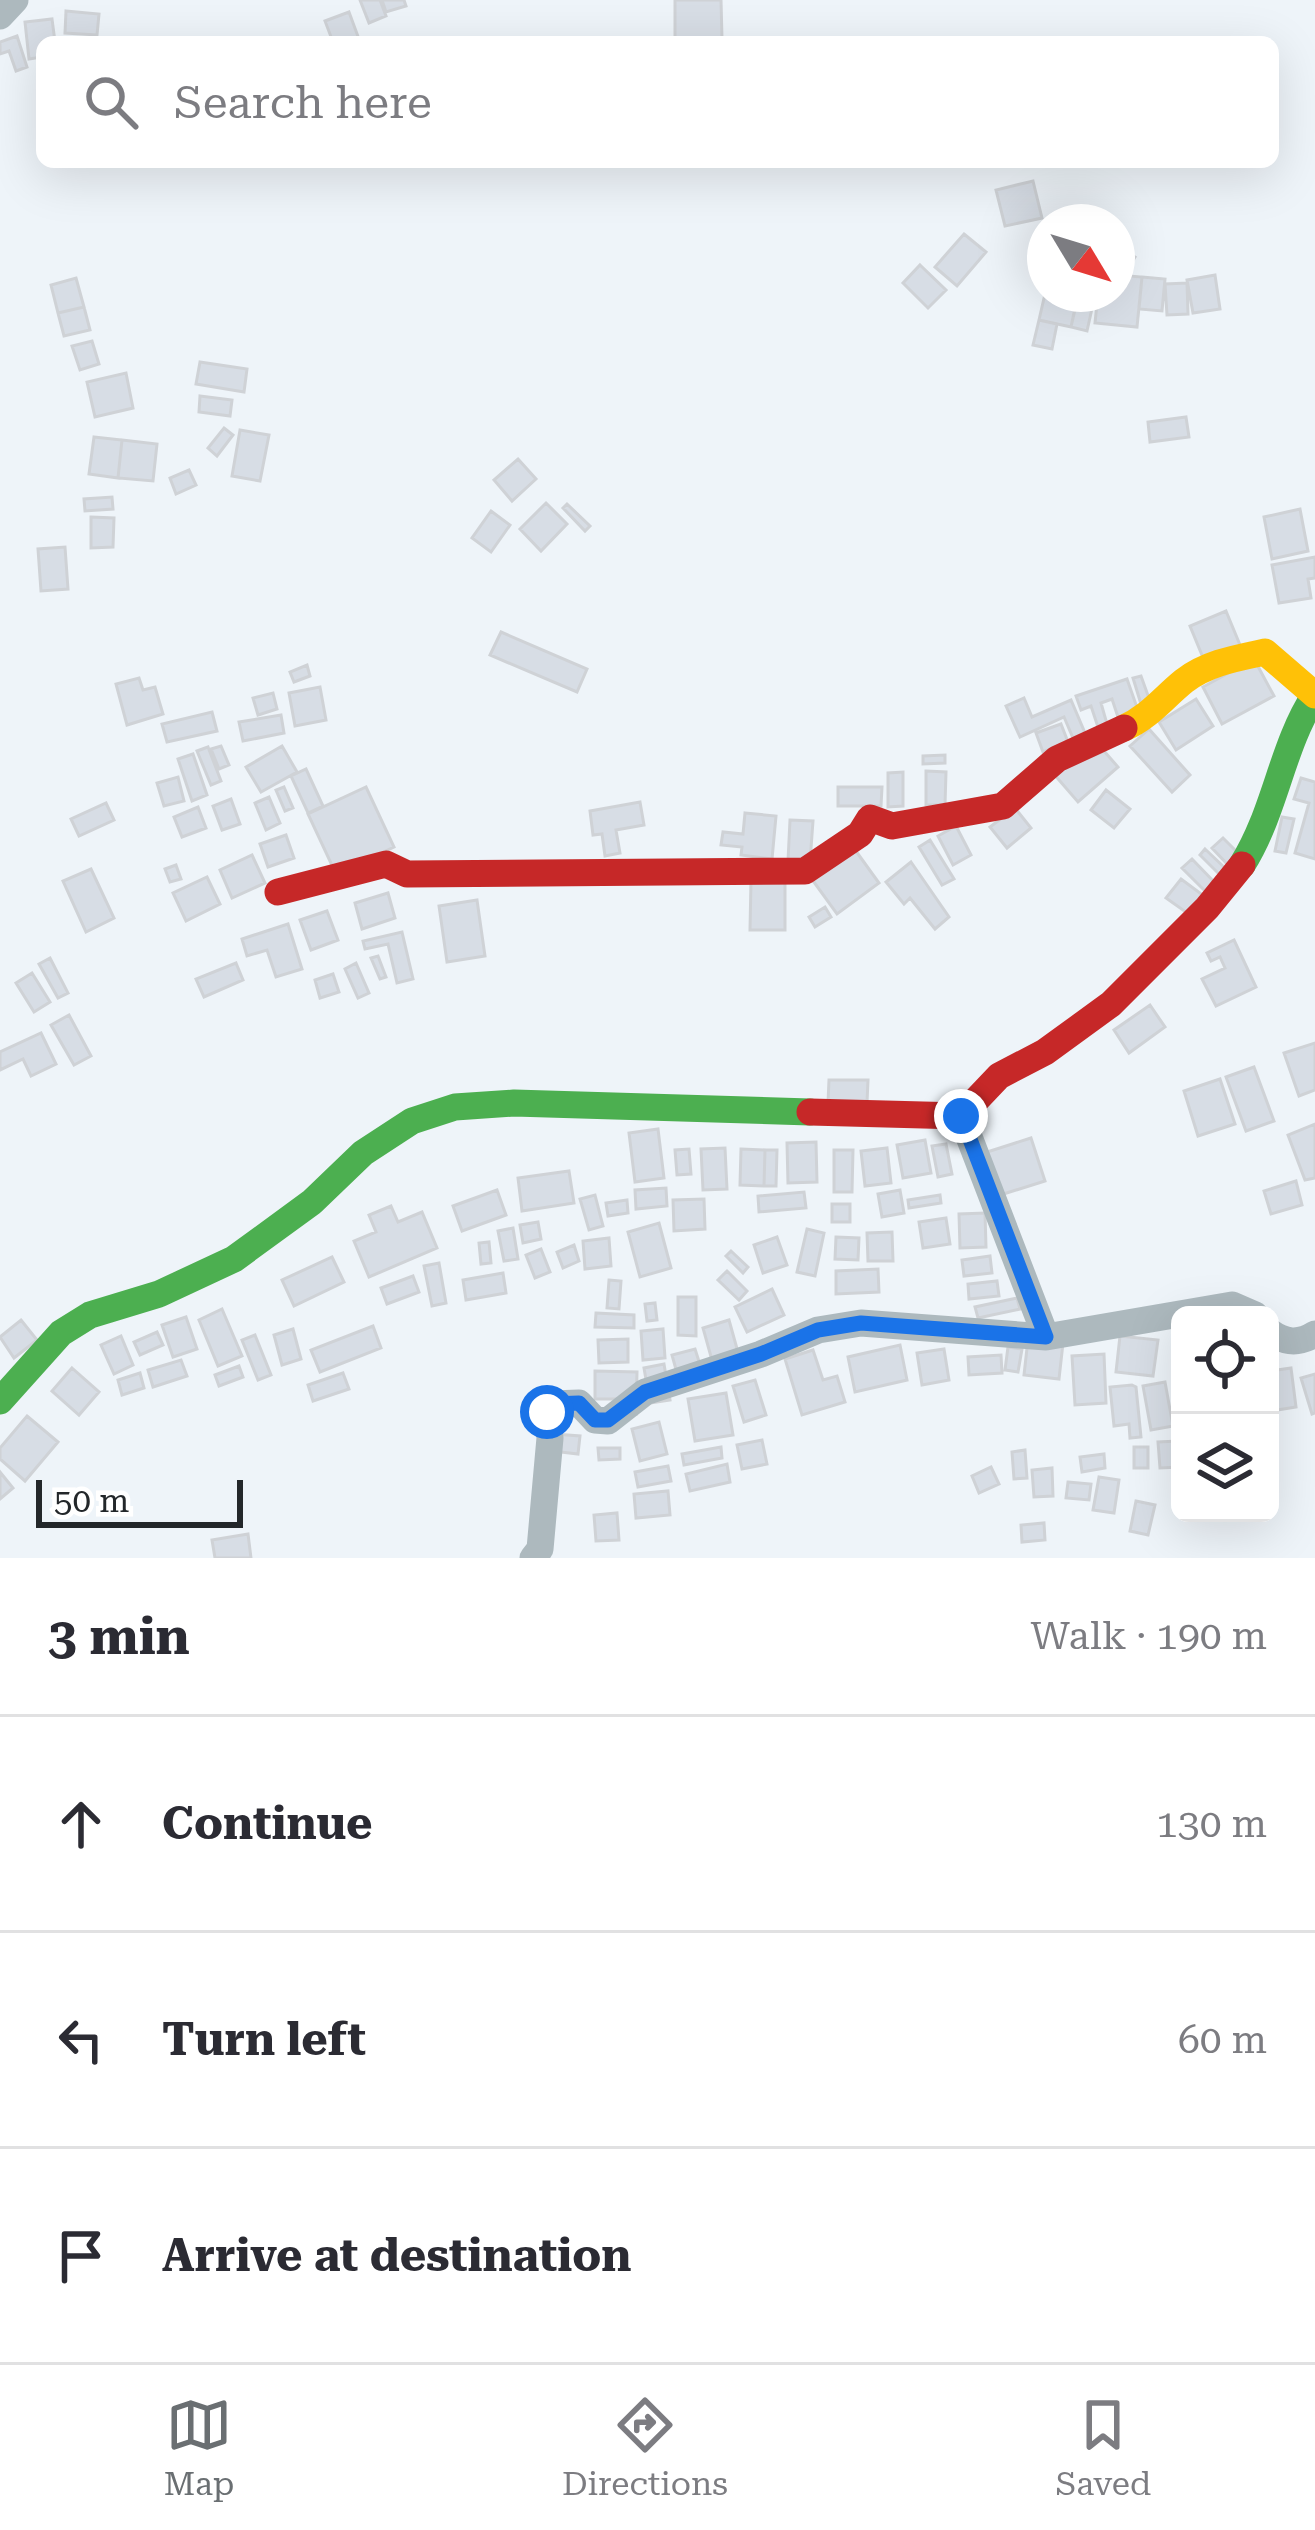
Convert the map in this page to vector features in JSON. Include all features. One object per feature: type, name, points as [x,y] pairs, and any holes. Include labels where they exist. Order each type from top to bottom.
[{"type":"street","points":[[0,16],[15,0]]},
{"type":"street","points":[[0,1401],[75,1324],[159,1294],[234,1259],[312,1202],[363,1154],[412,1121],[455,1107],[537,1104],[961,1116],[999,1076],[1045,1052],[1111,1004],[1207,908],[1245,861],[1271,808],[1296,724],[1315,695],[1265,652],[1225,660],[1187,678],[1144,719],[1057,758],[1003,806],[892,826],[870,818],[860,834],[805,871],[407,874],[386,864],[278,892]]},
{"type":"street","points":[[961,1116],[1046,1337]]},
{"type":"street","points":[[532,1558],[540,1549],[550,1438],[547,1412],[552,1404],[579,1403],[595,1420],[608,1420],[645,1392],[818,1330],[861,1323],[1046,1337],[1171,1315]]},
{"type":"street","points":[[1279,1338],[1293,1342],[1315,1334]]},
{"type":"building","points":[[360,0],[380,0],[386,16],[369,23]]},
{"type":"building","points":[[382,0],[404,0],[406,6],[386,12]]},
{"type":"building","points":[[675,0],[721,0],[722,36],[675,36]]},
{"type":"building","points":[[66,11],[99,14],[97,35],[65,33]]},
{"type":"building","points":[[349,12],[358,36],[331,36],[325,21]]},
{"type":"building","points":[[52,19],[54,36],[36,36],[36,58],[29,59],[25,22]]},
{"type":"building","points":[[17,36],[27,67],[16,71],[9,51],[0,54],[0,42]]},
{"type":"building","points":[[1033,181],[1039,204],[1027,204],[1027,221],[1005,226],[996,190]]},
{"type":"building","points":[[964,234],[986,252],[957,286],[935,267]]},
{"type":"building","points":[[920,265],[946,290],[928,308],[903,283]]},
{"type":"building","points":[[1215,275],[1220,309],[1193,313],[1187,280]]},
{"type":"building","points":[[1135,276],[1142,277],[1137,327],[1095,323],[1096,312],[1135,312]]},
{"type":"building","points":[[1142,277],[1165,279],[1162,311],[1139,309]]},
{"type":"building","points":[[76,278],[84,307],[58,313],[51,285]]},
{"type":"building","points":[[1187,283],[1188,314],[1167,315],[1165,284]]},
{"type":"building","points":[[84,307],[90,330],[64,336],[58,313]]},
{"type":"building","points":[[1041,312],[1074,312],[1071,327],[1039,320]]},
{"type":"building","points":[[1074,312],[1091,312],[1087,331],[1071,327]]},
{"type":"building","points":[[1039,320],[1057,324],[1052,349],[1033,345]]},
{"type":"building","points":[[92,341],[99,364],[80,370],[72,346]]},
{"type":"building","points":[[200,362],[247,369],[244,392],[196,384]]},
{"type":"building","points":[[126,373],[133,408],[95,417],[87,382]]},
{"type":"building","points":[[200,396],[232,400],[230,416],[199,412]]},
{"type":"building","points":[[1186,417],[1189,437],[1150,442],[1148,422]]},
{"type":"building","points":[[224,428],[233,435],[217,456],[208,448]]},
{"type":"building","points":[[240,430],[269,435],[260,481],[232,476]]},
{"type":"building","points":[[94,437],[122,440],[118,478],[89,474]]},
{"type":"building","points":[[122,440],[157,444],[153,481],[118,478]]},
{"type":"building","points":[[518,459],[536,479],[512,501],[494,480]]},
{"type":"building","points":[[189,470],[196,485],[176,494],[170,478]]},
{"type":"building","points":[[112,497],[113,509],[85,511],[84,499]]},
{"type":"building","points":[[546,503],[567,524],[541,551],[520,529]]},
{"type":"building","points":[[567,504],[590,526],[585,531],[563,508]]},
{"type":"building","points":[[1300,509],[1308,551],[1272,559],[1264,517]]},
{"type":"building","points":[[491,511],[510,525],[491,552],[472,538]]},
{"type":"building","points":[[91,517],[114,518],[113,547],[91,548]]},
{"type":"building","points":[[65,547],[68,589],[41,591],[38,549]]},
{"type":"building","points":[[1315,557],[1315,578],[1308,579],[1311,598],[1279,603],[1272,565]]},
{"type":"building","points":[[1226,611],[1240,645],[1204,660],[1190,626]]},
{"type":"building","points":[[501,632],[587,669],[577,692],[490,655]]},
{"type":"building","points":[[1254,659],[1274,696],[1222,724],[1203,687]]},
{"type":"building","points":[[307,665],[310,676],[294,682],[290,672]]},
{"type":"building","points":[[1141,676],[1150,701],[1141,704],[1133,678]]},
{"type":"building","points":[[139,678],[143,690],[155,687],[163,714],[127,725],[116,684]]},
{"type":"building","points":[[1127,679],[1140,716],[1120,723],[1112,699],[1101,703],[1107,724],[1098,727],[1091,706],[1081,710],[1076,696]]},
{"type":"building","points":[[320,687],[326,720],[295,726],[289,693]]},
{"type":"building","points":[[273,693],[277,709],[258,715],[253,698]]},
{"type":"building","points":[[1024,698],[1032,717],[1071,700],[1085,733],[1073,738],[1064,717],[1020,737],[1006,706]]},
{"type":"building","points":[[1196,699],[1213,726],[1176,750],[1159,722]]},
{"type":"building","points":[[212,712],[217,731],[167,742],[162,724]]},
{"type":"building","points":[[281,715],[284,733],[243,741],[239,722]]},
{"type":"building","points":[[1061,724],[1068,742],[1043,752],[1036,733]]},
{"type":"building","points":[[1149,729],[1190,775],[1172,792],[1130,746]]},
{"type":"building","points":[[221,746],[229,765],[219,769],[211,749]]},
{"type":"building","points":[[282,746],[297,772],[261,792],[246,767]]},
{"type":"building","points":[[208,747],[221,781],[211,785],[197,751]]},
{"type":"building","points":[[1104,751],[1118,767],[1078,802],[1053,773]]},
{"type":"building","points":[[193,754],[207,795],[192,801],[178,759]]},
{"type":"building","points":[[945,755],[945,763],[923,764],[923,756]]},
{"type":"building","points":[[306,769],[323,806],[308,813],[291,776]]},
{"type":"building","points":[[926,771],[946,772],[945,805],[926,805]]},
{"type":"building","points":[[903,772],[903,806],[888,807],[888,773]]},
{"type":"building","points":[[178,777],[184,801],[164,806],[157,783]]},
{"type":"building","points":[[1301,778],[1315,782],[1315,859],[1295,853],[1309,803],[1294,799]]},
{"type":"building","points":[[284,787],[293,808],[285,811],[276,790]]},
{"type":"building","points":[[366,787],[394,847],[336,874],[308,814]]},
{"type":"building","points":[[838,787],[882,787],[881,806],[838,806]]},
{"type":"building","points":[[1106,790],[1130,809],[1114,828],[1091,810]]},
{"type":"building","points":[[269,797],[280,823],[266,830],[255,803]]},
{"type":"building","points":[[231,799],[240,824],[222,830],[213,806]]},
{"type":"building","points":[[640,802],[644,825],[616,830],[620,853],[605,856],[602,834],[593,835],[590,811]]},
{"type":"building","points":[[106,803],[114,820],[79,836],[71,819]]},
{"type":"building","points":[[198,807],[206,828],[182,837],[174,817]]},
{"type":"building","points":[[1015,808],[1031,828],[1007,848],[990,827]]},
{"type":"building","points":[[745,813],[776,816],[772,859],[741,855],[742,847],[721,845],[723,832],[743,834]]},
{"type":"building","points":[[1282,817],[1294,819],[1286,853],[1275,851]]},
{"type":"building","points":[[790,820],[813,821],[810,862],[788,861]]},
{"type":"building","points":[[956,826],[971,855],[953,865],[938,836]]},
{"type":"building","points":[[286,835],[294,858],[268,867],[260,844]]},
{"type":"building","points":[[1223,838],[1241,856],[1230,867],[1212,848]]},
{"type":"building","points":[[930,840],[954,879],[942,885],[919,847]]},
{"type":"building","points":[[853,847],[879,883],[837,914],[811,878]]},
{"type":"building","points":[[1205,849],[1226,869],[1220,875],[1200,855]]},
{"type":"building","points":[[252,855],[265,883],[232,898],[220,870]]},
{"type":"building","points":[[1192,859],[1219,887],[1210,896],[1182,868]]},
{"type":"building","points":[[911,862],[949,917],[935,929],[910,898],[904,904],[886,882]]},
{"type":"building","points":[[176,865],[181,879],[170,882],[165,869]]},
{"type":"building","points":[[91,869],[114,918],[86,932],[63,881]]},
{"type":"building","points":[[207,877],[220,904],[186,921],[173,893]]},
{"type":"building","points":[[1181,879],[1204,896],[1190,915],[1166,898]]},
{"type":"building","points":[[751,880],[785,881],[785,930],[750,930]]},
{"type":"building","points":[[388,893],[395,918],[362,929],[355,903]]},
{"type":"building","points":[[477,900],[485,956],[447,962],[439,906]]},
{"type":"building","points":[[825,907],[831,917],[815,927],[809,917]]},
{"type":"building","points":[[327,911],[338,940],[311,950],[300,920]]},
{"type":"building","points":[[288,924],[302,969],[276,977],[267,950],[247,956],[242,939]]},
{"type":"building","points":[[402,932],[413,979],[397,983],[388,944],[365,949],[363,941]]},
{"type":"building","points":[[1234,940],[1256,987],[1216,1006],[1202,979],[1225,968],[1220,957],[1211,961],[1207,953]]},
{"type":"building","points":[[378,956],[386,977],[380,979],[371,958]]},
{"type":"building","points":[[50,958],[68,993],[58,998],[39,964]]},
{"type":"building","points":[[236,963],[243,980],[204,997],[196,979]]},
{"type":"building","points":[[356,963],[369,993],[358,998],[345,969]]},
{"type":"building","points":[[32,973],[50,1002],[34,1012],[16,983]]},
{"type":"building","points":[[333,974],[339,992],[320,998],[315,980]]},
{"type":"building","points":[[1150,1005],[1165,1027],[1129,1053],[1114,1030]]},
{"type":"building","points":[[69,1015],[91,1056],[74,1065],[51,1025]]},
{"type":"building","points":[[41,1033],[56,1064],[31,1076],[23,1059],[0,1070],[0,1052]]},
{"type":"building","points":[[1315,1043],[1315,1090],[1299,1096],[1284,1053]]},
{"type":"building","points":[[1254,1067],[1274,1121],[1246,1131],[1226,1077]]},
{"type":"building","points":[[1220,1079],[1235,1124],[1198,1136],[1184,1091]]},
{"type":"building","points":[[829,1080],[868,1080],[867,1103],[828,1103]]},
{"type":"building","points":[[1315,1124],[1315,1178],[1305,1180],[1288,1135]]},
{"type":"building","points":[[658,1129],[664,1178],[635,1182],[629,1133]]},
{"type":"building","points":[[1031,1138],[1045,1181],[997,1196],[984,1153]]},
{"type":"building","points":[[925,1140],[931,1173],[903,1178],[897,1145]]},
{"type":"building","points":[[816,1142],[817,1182],[788,1183],[787,1143]]},
{"type":"building","points":[[946,1144],[952,1174],[938,1177],[932,1146]]},
{"type":"building","points":[[725,1148],[727,1189],[703,1190],[701,1149]]},
{"type":"building","points":[[887,1148],[891,1183],[865,1186],[861,1151]]},
{"type":"building","points":[[689,1149],[691,1174],[677,1175],[675,1150]]},
{"type":"building","points":[[741,1149],[765,1150],[764,1186],[740,1185]]},
{"type":"building","points":[[765,1150],[777,1150],[776,1186],[764,1186]]},
{"type":"building","points":[[834,1150],[853,1150],[852,1192],[834,1192]]},
{"type":"building","points":[[569,1171],[574,1203],[522,1211],[518,1178]]},
{"type":"building","points":[[1296,1181],[1302,1205],[1271,1214],[1264,1191]]},
{"type":"building","points":[[666,1188],[667,1206],[636,1209],[635,1190]]},
{"type":"building","points":[[497,1190],[506,1215],[462,1231],[453,1206]]},
{"type":"building","points":[[900,1190],[904,1213],[882,1217],[878,1194]]},
{"type":"building","points":[[804,1192],[806,1208],[759,1212],[758,1196]]},
{"type":"building","points":[[595,1195],[603,1226],[589,1230],[580,1199]]},
{"type":"building","points":[[940,1195],[941,1203],[909,1208],[908,1200]]},
{"type":"building","points":[[704,1199],[705,1229],[674,1231],[673,1200]]},
{"type":"building","points":[[627,1200],[628,1213],[608,1216],[606,1203]]},
{"type":"building","points":[[832,1204],[850,1204],[850,1222],[832,1222]]},
{"type":"building","points":[[391,1206],[398,1222],[422,1212],[437,1248],[369,1277],[354,1241],[376,1232],[369,1215]]},
{"type":"building","points":[[985,1213],[986,1247],[960,1248],[959,1214]]},
{"type":"building","points":[[946,1218],[950,1244],[923,1248],[919,1222]]},
{"type":"building","points":[[538,1222],[541,1239],[523,1243],[520,1225]]},
{"type":"building","points":[[659,1223],[671,1268],[640,1277],[628,1232]]},
{"type":"building","points":[[513,1228],[518,1259],[504,1261],[498,1231]]},
{"type":"building","points":[[807,1229],[824,1233],[815,1276],[797,1272]]},
{"type":"building","points":[[892,1232],[893,1261],[868,1261],[867,1233]]},
{"type":"building","points":[[777,1237],[787,1265],[763,1273],[754,1245]]},
{"type":"building","points":[[836,1237],[859,1238],[858,1260],[835,1259]]},
{"type":"building","points":[[609,1238],[611,1266],[585,1269],[583,1241]]},
{"type":"building","points":[[489,1242],[491,1263],[481,1264],[479,1243]]},
{"type":"building","points":[[574,1245],[579,1261],[563,1268],[557,1252]]},
{"type":"building","points":[[541,1249],[550,1272],[535,1278],[526,1255]]},
{"type":"building","points":[[731,1251],[748,1267],[743,1273],[726,1256]]},
{"type":"building","points":[[990,1256],[992,1273],[964,1276],[962,1260]]},
{"type":"building","points":[[332,1257],[344,1282],[294,1306],[282,1280]]},
{"type":"building","points":[[439,1263],[446,1303],[432,1306],[424,1266]]},
{"type":"building","points":[[878,1269],[879,1292],[836,1294],[836,1271]]},
{"type":"building","points":[[727,1271],[747,1291],[739,1300],[718,1280]]},
{"type":"building","points":[[503,1273],[506,1293],[466,1300],[463,1280]]},
{"type":"building","points":[[413,1276],[419,1292],[387,1304],[381,1288]]},
{"type":"building","points":[[609,1280],[621,1281],[619,1309],[607,1308]]},
{"type":"building","points":[[997,1281],[999,1296],[969,1299],[968,1284]]},
{"type":"building","points":[[772,1289],[784,1315],[747,1332],[735,1307]]},
{"type":"building","points":[[678,1297],[696,1297],[696,1336],[678,1335]]},
{"type":"building","points":[[1017,1298],[1020,1309],[978,1318],[975,1307]]},
{"type":"building","points":[[655,1303],[657,1320],[647,1321],[645,1304]]},
{"type":"building","points":[[222,1309],[242,1356],[218,1366],[199,1320]]},
{"type":"building","points":[[596,1313],[634,1315],[634,1328],[595,1327]]},
{"type":"building","points":[[186,1317],[197,1349],[173,1357],[162,1325]]},
{"type":"building","points":[[21,1320],[37,1340],[14,1358],[0,1337]]},
{"type":"building","points":[[729,1320],[741,1363],[715,1371],[703,1328]]},
{"type":"building","points":[[373,1326],[381,1348],[320,1372],[311,1350]]},
{"type":"building","points":[[293,1329],[301,1359],[282,1365],[274,1335]]},
{"type":"building","points":[[663,1329],[665,1358],[643,1360],[641,1331]]},
{"type":"building","points":[[157,1332],[163,1345],[140,1355],[134,1342]]},
{"type":"building","points":[[255,1335],[271,1375],[258,1380],[242,1340]]},
{"type":"building","points":[[121,1336],[133,1365],[114,1374],[101,1345]]},
{"type":"building","points":[[1120,1336],[1158,1340],[1153,1376],[1116,1372]]},
{"type":"building","points":[[628,1339],[628,1362],[599,1363],[598,1340]]},
{"type":"building","points":[[1063,1343],[1059,1379],[1024,1375],[1027,1348]]},
{"type":"building","points":[[900,1345],[907,1380],[855,1392],[848,1357]]},
{"type":"building","points":[[1008,1347],[1022,1349],[1018,1372],[1005,1370]]},
{"type":"building","points":[[695,1349],[704,1377],[680,1384],[672,1355]]},
{"type":"building","points":[[944,1349],[949,1380],[922,1385],[917,1353]]},
{"type":"building","points":[[813,1350],[823,1380],[837,1376],[845,1402],[802,1415],[785,1359]]},
{"type":"building","points":[[1104,1354],[1106,1403],[1075,1405],[1072,1356]]},
{"type":"building","points":[[1001,1355],[1002,1373],[969,1375],[968,1357]]},
{"type":"building","points":[[181,1360],[187,1376],[153,1387],[148,1370]]},
{"type":"building","points":[[664,1364],[670,1400],[650,1403],[644,1368]]},
{"type":"building","points":[[239,1366],[243,1377],[219,1386],[215,1375]]},
{"type":"building","points":[[72,1368],[99,1392],[79,1415],[52,1391]]},
{"type":"building","points":[[1291,1368],[1296,1407],[1279,1410],[1279,1370]]},
{"type":"building","points":[[595,1371],[637,1372],[636,1413],[619,1399],[595,1399]]},
{"type":"building","points":[[140,1373],[144,1388],[122,1395],[118,1380]]},
{"type":"building","points":[[343,1373],[349,1389],[313,1401],[308,1385]]},
{"type":"building","points":[[1315,1374],[1315,1413],[1312,1414],[1301,1378]]},
{"type":"building","points":[[755,1380],[766,1415],[744,1422],[733,1386]]},
{"type":"building","points":[[1165,1382],[1171,1426],[1151,1430],[1143,1386]]},
{"type":"building","points":[[1110,1387],[1136,1387],[1141,1437],[1130,1438],[1129,1424],[1114,1426]]},
{"type":"building","points":[[726,1393],[733,1435],[695,1441],[688,1399]]},
{"type":"building","points":[[27,1416],[58,1442],[25,1481],[0,1459],[0,1448]]},
{"type":"building","points":[[659,1422],[667,1454],[640,1461],[632,1429]]},
{"type":"building","points":[[554,1434],[580,1436],[578,1454],[552,1451]]},
{"type":"building","points":[[762,1440],[767,1464],[742,1469],[737,1445]]},
{"type":"building","points":[[1171,1441],[1171,1467],[1160,1468],[1158,1442]]},
{"type":"building","points":[[721,1447],[722,1458],[684,1465],[682,1454]]},
{"type":"building","points":[[1134,1447],[1148,1447],[1148,1468],[1134,1468]]},
{"type":"building","points":[[598,1448],[620,1448],[620,1459],[599,1460]]},
{"type":"building","points":[[1025,1450],[1027,1478],[1014,1479],[1012,1452]]},
{"type":"building","points":[[1104,1454],[1105,1468],[1082,1472],[1080,1457]]},
{"type":"building","points":[[727,1464],[730,1482],[690,1491],[686,1474]]},
{"type":"building","points":[[668,1466],[671,1481],[638,1487],[635,1472]]},
{"type":"building","points":[[991,1467],[999,1484],[979,1493],[972,1476]]},
{"type":"building","points":[[1052,1468],[1053,1496],[1034,1497],[1032,1470]]},
{"type":"building","points":[[0,1472],[13,1488],[0,1499]]},
{"type":"building","points":[[1099,1477],[1119,1480],[1114,1513],[1093,1510]]},
{"type":"building","points":[[1068,1482],[1091,1484],[1089,1500],[1066,1498]]},
{"type":"building","points":[[668,1491],[670,1515],[636,1518],[634,1494]]},
{"type":"building","points":[[1136,1501],[1155,1505],[1148,1535],[1130,1531]]},
{"type":"building","points":[[617,1513],[619,1540],[596,1541],[594,1515]]},
{"type":"building","points":[[1044,1523],[1045,1540],[1022,1542],[1021,1525]]},
{"type":"building","points":[[248,1534],[251,1558],[215,1558],[212,1540]]},
{"type":"traffic: fast","points":[[1242,865],[1315,695]]},
{"type":"traffic: fast","points":[[0,1401],[61,1333],[90,1315],[159,1294],[234,1259],[312,1202],[363,1153],[412,1121],[455,1107],[514,1103],[810,1112]]},
{"type":"traffic: slow","points":[[1124,728],[1202,670],[1265,652],[1315,695]]},
{"type":"traffic: jam","points":[[278,892],[386,864],[407,874],[805,871],[860,834],[870,818],[892,826],[1003,806],[1057,759],[1124,728]]},
{"type":"traffic: jam","points":[[810,1112],[961,1116],[999,1076],[1045,1052],[1111,1004],[1207,908],[1242,865]]},
{"type":"route","points":[[547,1412],[552,1404],[579,1403],[595,1420],[608,1420],[645,1392],[818,1330],[861,1323],[1046,1337],[961,1116]]}]
